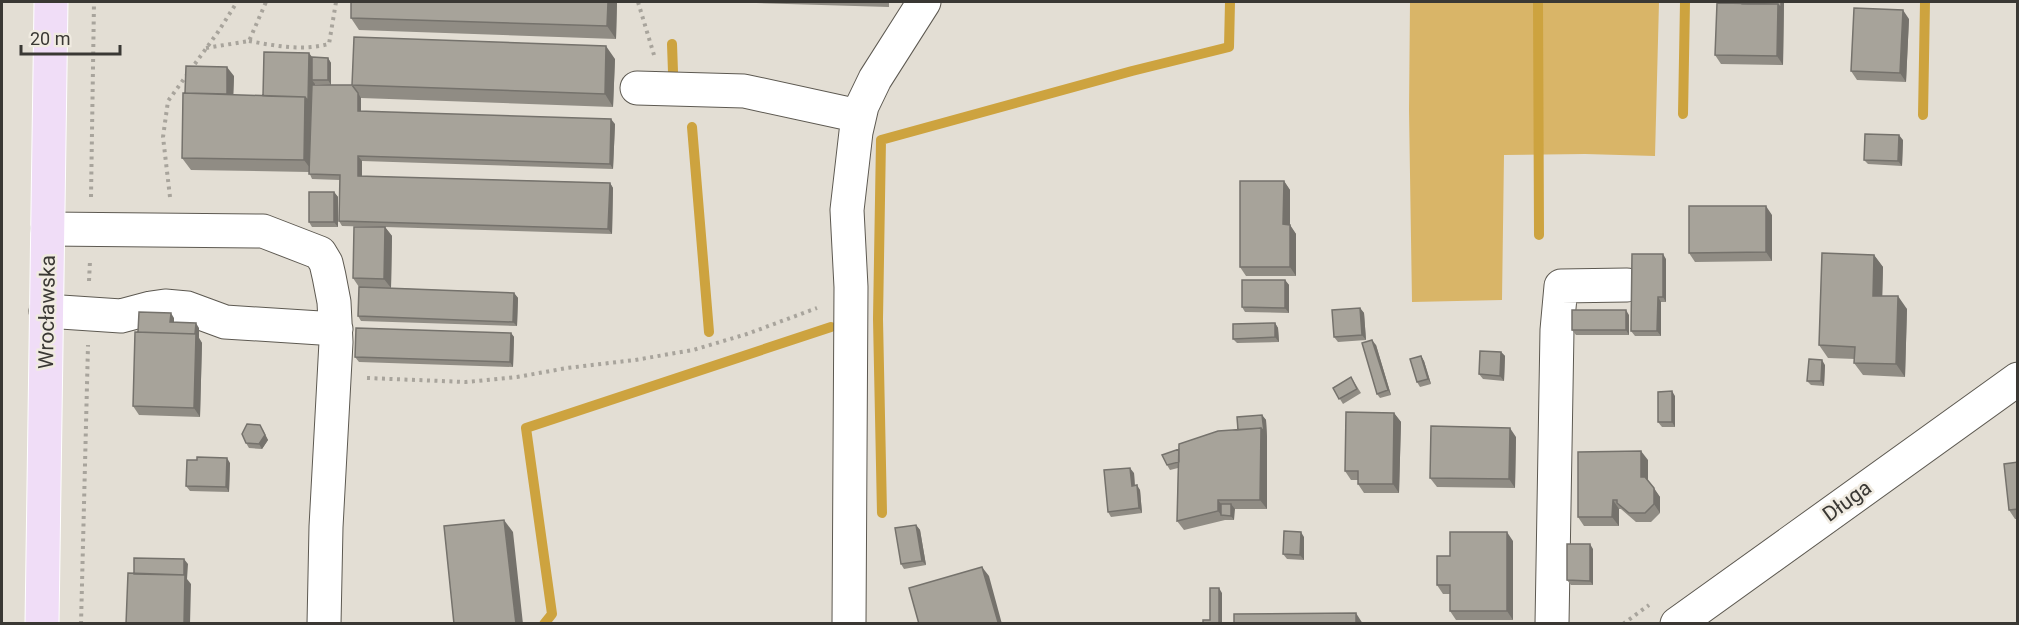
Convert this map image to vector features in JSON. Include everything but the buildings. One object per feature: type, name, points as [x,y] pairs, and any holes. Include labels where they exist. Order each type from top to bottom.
[{"type":"main road","name":"Wrocławska","points":[[42,624],[51,2]]},
{"type":"street","points":[[849,624],[851,287],[847,210],[862,106],[875,79],[924,2]]},
{"type":"street","points":[[650,88],[744,91],[860,116]]},
{"type":"street","points":[[48,229],[263,231],[320,253],[326,263],[329,276],[336,328],[326,527],[324,624]]},
{"type":"street","points":[[1552,624],[1557,330],[1561,286],[1627,285]]},
{"type":"street","points":[[46,311],[121,316],[165,306],[187,308],[225,322],[336,328]]},
{"type":"street","name":"Długa","points":[[1677,624],[2018,379]]},
{"type":"path","points":[[172,231],[163,137],[168,101],[237,2]]},
{"type":"path","points":[[249,42],[266,2]]},
{"type":"path","points":[[206,48],[249,42],[293,49],[316,48],[329,44],[336,2]]},
{"type":"path","points":[[638,2],[650,88]]},
{"type":"path","points":[[335,376],[466,381],[517,377],[670,354],[693,350],[747,334],[838,300],[851,287]]},
{"type":"shaded area","points":[[1410,2],[1659,2],[1655,156],[1504,155],[1502,300],[1412,302]]},
{"type":"waterway","points":[[882,513],[878,319],[881,140],[1132,71],[1229,47],[1230,2]]},
{"type":"waterway","points":[[1538,2],[1539,235]]},
{"type":"waterway","points":[[1683,114],[1685,2]]},
{"type":"waterway","points":[[1923,115],[1925,2]]},
{"type":"waterway","points":[[672,44],[673,72]]},
{"type":"waterway","points":[[692,127],[709,332]]},
{"type":"waterway","points":[[544,624],[552,614],[526,428],[831,327]]}]
